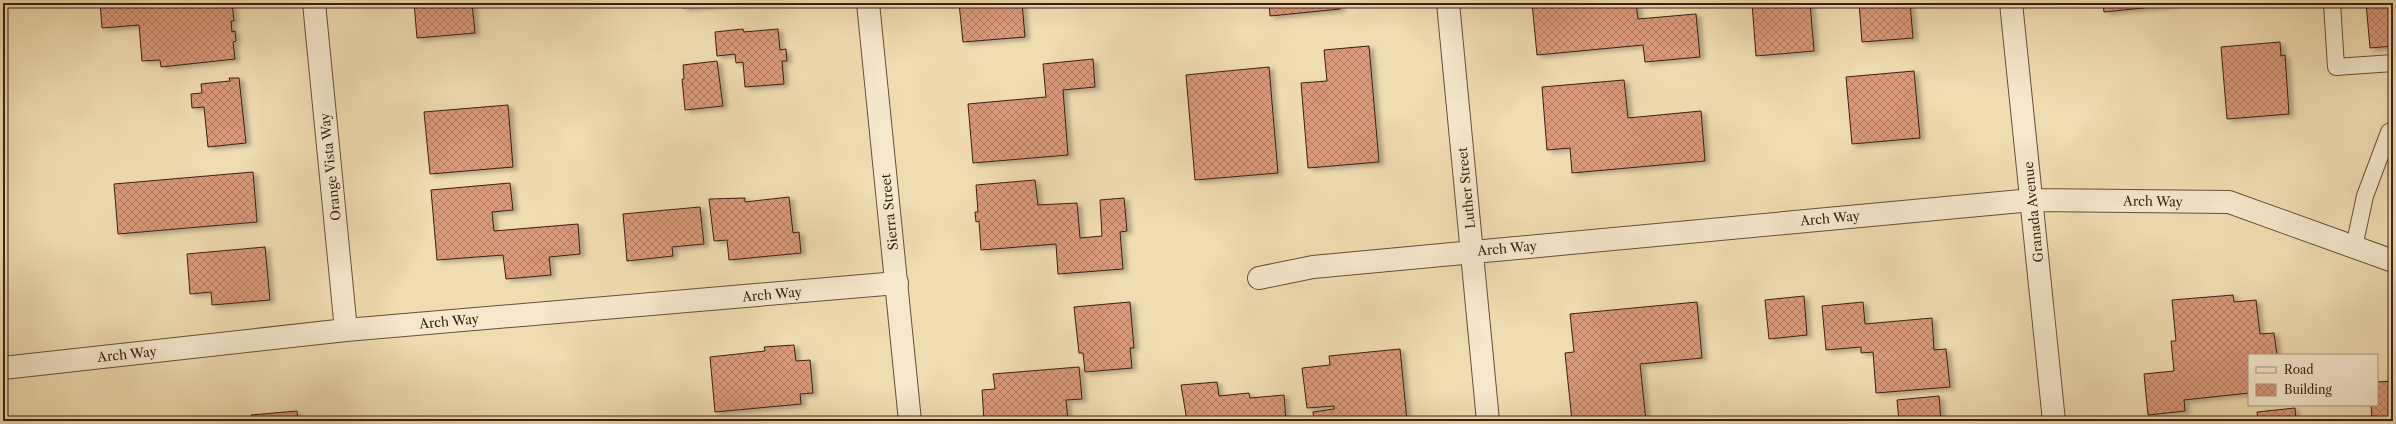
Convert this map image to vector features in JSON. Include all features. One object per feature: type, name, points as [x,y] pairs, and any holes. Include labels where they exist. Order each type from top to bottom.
[{"type":"street","name":"Orange Vista Way","points":[[314,3],[346,330]]},
{"type":"street","name":"Sierra Street","points":[[868,3],[910,421]]},
{"type":"street","name":"Luther Street","points":[[1448,3],[1488,421]]},
{"type":"street","name":"Granada Avenue","points":[[2011,3],[2054,421]]},
{"type":"street","name":"Arch Way","points":[[1259,278],[1313,267],[2032,200],[2229,202],[2393,261]]},
{"type":"street","name":"Arch Way","points":[[3,368],[346,330],[896,283]]},
{"type":"lane","points":[[2332,3],[2336,67],[2393,63]]},
{"type":"lane","points":[[2354,247],[2365,196],[2390,132],[2393,130]]},
{"type":"building","points":[[100,3],[232,3],[234,21],[231,21],[232,32],[235,31],[236,41],[233,42],[235,59],[161,67],[160,60],[142,61],[139,25],[102,28]]},
{"type":"building","points":[[414,3],[472,3],[475,33],[417,38]]},
{"type":"building","points":[[683,3],[739,3],[683,8]]},
{"type":"building","points":[[959,3],[1022,3],[1025,37],[963,42]]},
{"type":"building","points":[[1269,3],[1340,3],[1340,9],[1270,16]]},
{"type":"building","points":[[1532,3],[1636,3],[1638,19],[1696,14],[1700,57],[1645,62],[1643,45],[1537,55]]},
{"type":"building","points":[[1752,3],[1810,3],[1814,51],[1756,56]]},
{"type":"building","points":[[1859,3],[1910,3],[1913,38],[1862,42]]},
{"type":"building","points":[[2103,3],[2173,3],[2173,5],[2104,12]]},
{"type":"building","points":[[2366,3],[2393,3],[2393,46],[2370,48]]},
{"type":"building","points":[[743,29],[744,32],[778,29],[780,50],[786,49],[787,61],[782,61],[784,84],[745,87],[743,62],[736,63],[735,54],[717,56],[715,32]]},
{"type":"building","points":[[2280,42],[2281,56],[2285,55],[2289,114],[2227,119],[2221,47]]},
{"type":"building","points":[[1369,46],[1379,162],[1308,168],[1301,83],[1327,81],[1324,50]]},
{"type":"building","points":[[1093,59],[1095,87],[1063,90],[1068,155],[973,163],[968,104],[1046,97],[1043,64]]},
{"type":"building","points":[[717,61],[723,106],[685,110],[682,79],[684,79],[683,65]]},
{"type":"building","points":[[1269,67],[1278,173],[1195,180],[1186,75]]},
{"type":"building","points":[[1914,71],[1920,138],[1852,144],[1846,77]]},
{"type":"building","points":[[229,78],[239,78],[246,143],[208,147],[204,107],[192,108],[191,94],[202,93],[201,84],[230,81]]},
{"type":"building","points":[[1624,80],[1628,118],[1701,111],[1705,161],[1572,173],[1570,148],[1547,150],[1542,87]]},
{"type":"building","points":[[508,105],[513,167],[430,174],[424,112]]},
{"type":"building","points":[[253,172],[257,222],[118,234],[114,184]]},
{"type":"building","points":[[1035,180],[1038,205],[1077,203],[1080,238],[1102,236],[1100,200],[1124,198],[1127,231],[1120,232],[1123,269],[1058,274],[1056,244],[981,250],[979,221],[976,222],[975,212],[978,212],[976,185]]},
{"type":"building","points":[[510,183],[513,210],[492,212],[494,231],[578,224],[580,254],[549,257],[551,275],[506,279],[503,255],[437,260],[431,190]]},
{"type":"building","points":[[789,197],[793,233],[799,232],[801,253],[729,260],[727,240],[714,241],[709,199],[745,198],[745,202]]},
{"type":"building","points":[[700,207],[704,244],[672,247],[673,256],[627,261],[623,214]]},
{"type":"building","points":[[265,247],[270,300],[212,305],[211,292],[190,294],[187,254]]},
{"type":"building","points":[[2233,295],[2234,302],[2256,300],[2260,334],[2274,333],[2277,354],[2248,354],[2248,393],[2184,400],[2185,411],[2148,415],[2144,374],[2174,371],[2171,341],[2176,341],[2172,300]]},
{"type":"building","points":[[1804,296],[1807,335],[1769,339],[1765,300]]},
{"type":"building","points":[[1130,302],[1134,348],[1130,348],[1132,368],[1085,372],[1083,353],[1079,353],[1074,307]]},
{"type":"building","points":[[1697,302],[1702,358],[1640,364],[1646,421],[1572,421],[1565,353],[1574,352],[1570,314]]},
{"type":"building","points":[[1863,302],[1865,324],[1932,318],[1934,350],[1946,349],[1950,387],[1876,393],[1873,352],[1861,353],[1861,347],[1826,350],[1822,306]]},
{"type":"building","points":[[794,345],[796,361],[810,360],[813,393],[800,394],[801,404],[715,412],[710,357],[765,351],[764,347]]},
{"type":"building","points":[[1400,349],[1407,421],[1314,421],[1313,412],[1334,409],[1334,406],[1307,408],[1302,368],[1330,365],[1329,356]]},
{"type":"building","points":[[1079,367],[1082,399],[1066,400],[1068,421],[984,421],[982,390],[995,389],[993,374]]},
{"type":"building","points":[[2393,381],[2393,421],[2372,421],[2371,406],[2378,406],[2378,382]]},
{"type":"building","points":[[1217,382],[1219,396],[1249,393],[1250,398],[1284,395],[1286,421],[1187,421],[1181,385]]},
{"type":"building","points":[[1939,396],[1941,421],[1899,421],[1897,400]]},
{"type":"building","points":[[2295,408],[2296,421],[2258,421],[2257,412]]},
{"type":"building","points":[[297,411],[298,421],[251,421],[251,415]]}]
